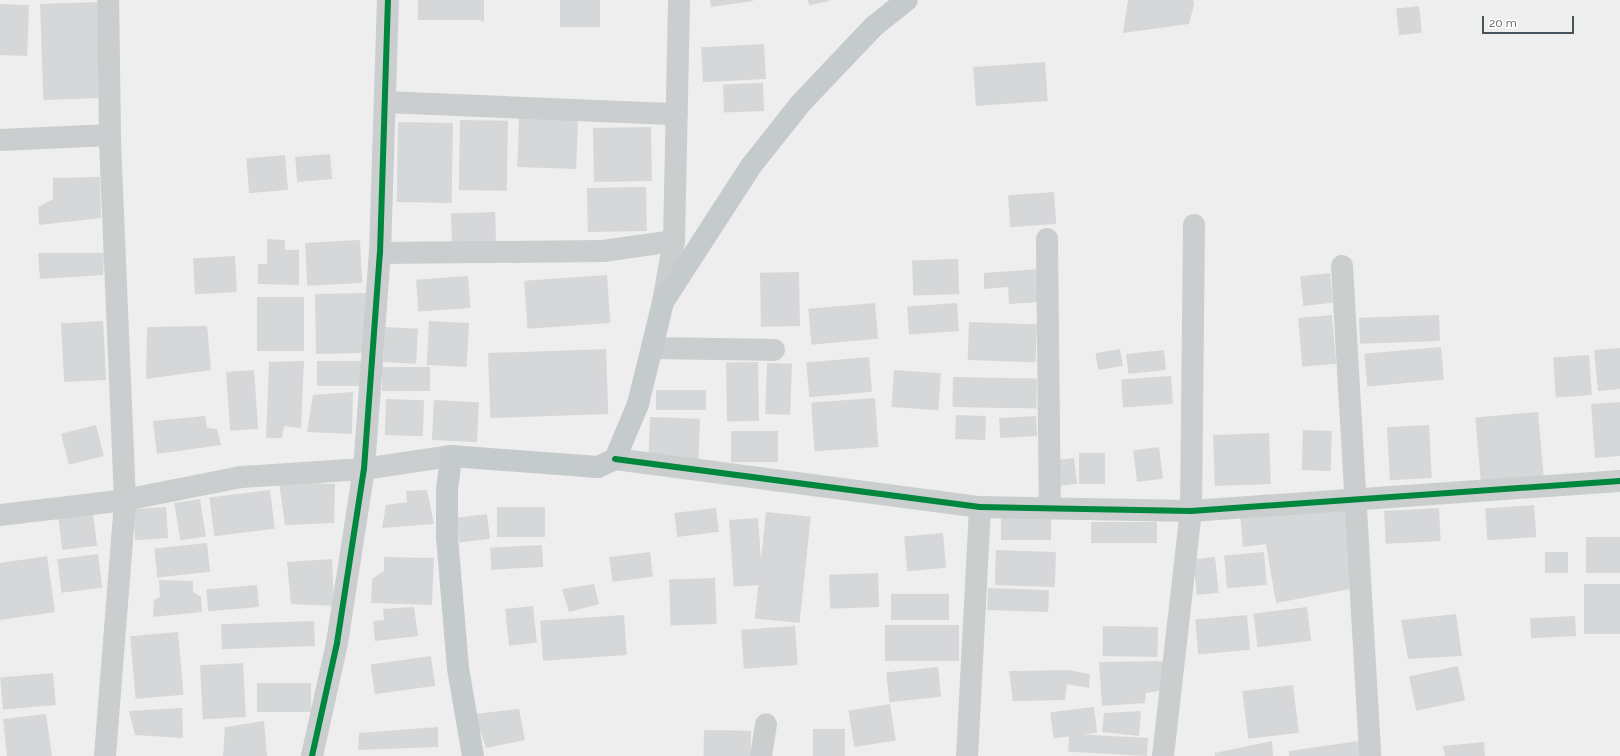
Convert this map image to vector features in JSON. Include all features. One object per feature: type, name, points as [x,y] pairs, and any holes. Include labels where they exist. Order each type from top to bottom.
[{"type":"main road","points":[[474,756],[458,668],[447,537],[447,490],[451,456],[598,467],[615,459],[638,404],[663,302],[751,166],[801,103],[873,26],[907,0]]},
{"type":"street","points":[[105,756],[125,500],[110,135],[108,0]]},
{"type":"street","points":[[312,756],[337,643],[364,469],[380,253],[388,0]]},
{"type":"street","points":[[663,302],[674,241],[679,0]]},
{"type":"street","points":[[385,102],[677,114]]},
{"type":"street","points":[[0,140],[110,135]]},
{"type":"street","points":[[1163,756],[1191,510],[1194,225]]},
{"type":"street","points":[[1046,239],[1050,508]]},
{"type":"street","points":[[380,253],[603,251],[674,241]]},
{"type":"street","points":[[1342,266],[1357,498],[1370,756]]},
{"type":"street","points":[[652,348],[774,350]]},
{"type":"street","points":[[0,515],[125,500],[241,477],[364,469],[451,456]]},
{"type":"street","points":[[615,459],[980,507],[1191,510],[1620,481]]},
{"type":"street","points":[[967,756],[980,507]]},
{"type":"street","points":[[761,756],[766,724]]},
{"type":"building","points":[[418,0],[484,0],[484,22],[480,20],[418,20]]},
{"type":"building","points":[[560,0],[600,0],[600,27],[560,27]]},
{"type":"building","points":[[710,0],[753,0],[753,1],[711,7]]},
{"type":"building","points":[[808,0],[830,0],[830,1],[809,5]]},
{"type":"building","points":[[1128,0],[1193,0],[1194,5],[1189,24],[1123,33]]},
{"type":"building","points":[[97,2],[100,98],[43,100],[40,4]]},
{"type":"building","points":[[0,4],[29,5],[27,56],[0,55]]},
{"type":"building","points":[[1419,6],[1422,33],[1399,35],[1396,8]]},
{"type":"building","points":[[764,44],[766,79],[703,82],[701,47]]},
{"type":"building","points":[[1045,62],[1048,101],[976,106],[973,67]]},
{"type":"building","points":[[763,83],[764,111],[724,112],[723,84]]},
{"type":"building","points":[[519,118],[578,120],[576,169],[517,167]]},
{"type":"building","points":[[460,120],[508,121],[507,191],[459,190]]},
{"type":"building","points":[[398,122],[453,123],[452,203],[397,202]]},
{"type":"building","points":[[651,127],[652,181],[594,182],[593,128]]},
{"type":"building","points":[[330,154],[332,179],[297,182],[295,157]]},
{"type":"building","points":[[285,155],[288,190],[249,193],[246,158]]},
{"type":"building","points":[[100,177],[101,218],[39,225],[38,207],[53,199],[53,178]]},
{"type":"building","points":[[646,187],[647,231],[588,232],[587,188]]},
{"type":"building","points":[[1054,192],[1056,224],[1010,227],[1008,195]]},
{"type":"building","points":[[495,212],[496,243],[452,245],[451,214]]},
{"type":"building","points":[[267,239],[285,240],[285,250],[299,250],[299,285],[258,284],[258,264],[267,264]]},
{"type":"building","points":[[360,240],[362,283],[307,286],[305,243]]},
{"type":"building","points":[[38,253],[104,253],[103,275],[40,279]]},
{"type":"building","points":[[235,256],[237,292],[195,294],[193,258]]},
{"type":"building","points":[[958,259],[959,294],[913,296],[912,261]]},
{"type":"building","points":[[1039,269],[1041,302],[1009,304],[1008,287],[984,289],[984,273]]},
{"type":"building","points":[[799,272],[800,326],[761,327],[760,273]]},
{"type":"building","points":[[1330,273],[1333,303],[1303,306],[1300,276]]},
{"type":"building","points":[[607,275],[610,323],[528,329],[524,281]]},
{"type":"building","points":[[468,276],[470,308],[418,312],[416,280]]},
{"type":"building","points":[[366,293],[367,353],[316,354],[315,294]]},
{"type":"building","points":[[257,297],[304,297],[304,351],[257,351]]},
{"type":"building","points":[[875,303],[878,339],[811,345],[808,309]]},
{"type":"building","points":[[957,303],[959,331],[909,334],[907,306]]},
{"type":"building","points":[[1332,315],[1336,364],[1302,367],[1298,318]]},
{"type":"building","points":[[1439,315],[1440,341],[1360,344],[1359,318]]},
{"type":"building","points":[[103,321],[106,380],[64,382],[61,323]]},
{"type":"building","points":[[429,321],[469,323],[467,367],[427,365]]},
{"type":"building","points":[[969,322],[1037,324],[1036,362],[968,360]]},
{"type":"building","points":[[207,326],[211,370],[146,379],[147,327]]},
{"type":"building","points":[[385,327],[418,329],[416,364],[383,362]]},
{"type":"building","points":[[1441,347],[1444,380],[1367,387],[1364,354]]},
{"type":"building","points":[[1620,348],[1620,389],[1598,391],[1594,350]]},
{"type":"building","points":[[606,349],[608,414],[490,418],[488,353]]},
{"type":"building","points":[[1120,349],[1123,366],[1098,370],[1095,353]]},
{"type":"building","points":[[1164,350],[1166,370],[1128,374],[1126,354]]},
{"type":"building","points":[[1589,355],[1592,395],[1556,397],[1553,358]]},
{"type":"building","points":[[869,357],[872,392],[809,397],[806,362]]},
{"type":"building","points":[[304,361],[301,428],[284,426],[282,438],[266,438],[269,362]]},
{"type":"building","points":[[317,361],[362,361],[362,386],[317,386]]},
{"type":"building","points":[[758,362],[759,421],[727,422],[726,363]]},
{"type":"building","points":[[767,363],[792,364],[790,415],[765,414]]},
{"type":"building","points":[[382,367],[430,367],[430,391],[382,391]]},
{"type":"building","points":[[254,370],[258,429],[230,431],[226,372]]},
{"type":"building","points":[[894,370],[941,373],[938,410],[891,407]]},
{"type":"building","points":[[1171,376],[1173,404],[1123,407],[1121,379]]},
{"type":"building","points":[[953,377],[1037,378],[1036,408],[952,407]]},
{"type":"building","points":[[656,390],[706,390],[706,410],[656,410]]},
{"type":"building","points":[[353,392],[352,434],[307,432],[313,395]]},
{"type":"building","points":[[875,398],[878,447],[815,451],[811,402]]},
{"type":"building","points":[[386,399],[424,400],[423,436],[385,435]]},
{"type":"building","points":[[434,400],[479,402],[477,442],[432,440]]},
{"type":"building","points":[[1620,402],[1620,456],[1595,458],[1591,404]]},
{"type":"building","points":[[1538,412],[1544,477],[1481,482],[1475,417]]},
{"type":"building","points":[[956,415],[986,416],[985,440],[955,439]]},
{"type":"building","points":[[205,416],[207,428],[217,429],[221,445],[157,454],[153,421]]},
{"type":"building","points":[[1036,416],[1037,436],[1000,438],[999,418]]},
{"type":"building","points":[[650,417],[700,419],[699,461],[649,459]]},
{"type":"building","points":[[96,425],[104,456],[69,465],[61,434]]},
{"type":"building","points":[[1429,425],[1432,478],[1390,480],[1387,427]]},
{"type":"building","points":[[1303,430],[1332,431],[1331,471],[1302,470]]},
{"type":"building","points":[[731,431],[778,431],[778,462],[731,462]]},
{"type":"building","points":[[1269,433],[1271,484],[1215,486],[1213,435]]},
{"type":"building","points":[[1159,447],[1163,479],[1137,482],[1133,450]]},
{"type":"building","points":[[1079,453],[1105,453],[1105,484],[1079,484]]},
{"type":"building","points":[[1074,458],[1077,484],[1060,486],[1057,460]]},
{"type":"building","points":[[279,482],[335,484],[334,523],[285,525]]},
{"type":"building","points":[[270,490],[275,529],[214,536],[209,497]]},
{"type":"building","points":[[427,490],[434,524],[382,528],[386,505],[407,502],[406,491]]},
{"type":"building","points":[[200,499],[206,537],[180,541],[174,503]]},
{"type":"building","points":[[1534,505],[1536,537],[1487,540],[1485,508]]},
{"type":"building","points":[[166,507],[168,538],[135,540],[133,509]]},
{"type":"building","points":[[497,507],[545,507],[545,537],[497,537]]},
{"type":"building","points":[[716,508],[719,532],[677,537],[674,513]]},
{"type":"building","points":[[1439,508],[1441,541],[1386,544],[1384,511]]},
{"type":"building","points":[[1347,511],[1350,589],[1276,603],[1266,544],[1243,547],[1240,513]]},
{"type":"building","points":[[766,512],[811,517],[800,623],[755,618]]},
{"type":"building","points":[[93,513],[97,546],[62,550],[58,517]]},
{"type":"building","points":[[487,514],[490,539],[459,543],[456,518]]},
{"type":"building","points":[[1001,517],[1051,517],[1051,540],[1001,540]]},
{"type":"building","points":[[758,518],[763,585],[734,587],[729,520]]},
{"type":"building","points":[[1091,522],[1157,522],[1157,543],[1091,543]]},
{"type":"building","points":[[943,533],[946,568],[907,571],[904,536]]},
{"type":"building","points":[[1586,537],[1620,537],[1620,573],[1586,573]]},
{"type":"building","points":[[207,543],[210,572],[157,577],[154,549]]},
{"type":"building","points":[[542,545],[543,567],[491,570],[490,548]]},
{"type":"building","points":[[996,550],[1056,552],[1055,587],[995,585]]},
{"type":"building","points":[[650,552],[653,577],[612,582],[609,557]]},
{"type":"building","points":[[1264,552],[1267,585],[1227,588],[1224,555]]},
{"type":"building","points":[[1545,552],[1568,552],[1568,573],[1545,573]]},
{"type":"building","points":[[98,554],[102,588],[61,593],[57,559]]},
{"type":"building","points":[[47,556],[55,612],[0,620],[0,563]]},
{"type":"building","points":[[384,557],[434,558],[432,605],[371,603],[372,579],[384,571]]},
{"type":"building","points":[[1215,557],[1219,593],[1197,595],[1193,559]]},
{"type":"building","points":[[332,559],[334,606],[291,604],[287,562]]},
{"type":"building","points":[[878,573],[879,607],[830,609],[829,575]]},
{"type":"building","points":[[715,578],[717,624],[671,626],[669,580]]},
{"type":"building","points":[[159,580],[193,581],[193,592],[201,597],[202,612],[153,617],[154,600],[160,597]]},
{"type":"building","points":[[594,584],[599,604],[569,612],[562,589]]},
{"type":"building","points":[[1584,584],[1620,584],[1620,634],[1584,634]]},
{"type":"building","points":[[257,585],[259,607],[208,611],[206,589]]},
{"type":"building","points":[[988,588],[1049,590],[1048,612],[987,610]]},
{"type":"building","points":[[891,594],[949,594],[949,620],[891,620]]},
{"type":"building","points":[[533,606],[537,643],[509,646],[505,609]]},
{"type":"building","points":[[414,607],[418,636],[375,641],[373,621],[384,620],[383,609]]},
{"type":"building","points":[[1307,607],[1311,641],[1258,647],[1253,614]]},
{"type":"building","points":[[1456,614],[1462,656],[1408,659],[1401,620]]},
{"type":"building","points":[[624,615],[627,655],[543,661],[540,621]]},
{"type":"building","points":[[1247,615],[1250,650],[1198,654],[1195,620]]},
{"type":"building","points":[[1575,616],[1576,636],[1531,638],[1530,618]]},
{"type":"building","points":[[314,621],[315,646],[222,649],[221,624]]},
{"type":"building","points":[[885,625],[959,625],[959,661],[885,661]]},
{"type":"building","points":[[795,626],[798,665],[744,669],[741,630]]},
{"type":"building","points":[[1103,626],[1158,627],[1157,657],[1102,656]]},
{"type":"building","points":[[178,632],[183,695],[136,699],[130,636]]},
{"type":"building","points":[[431,656],[435,686],[375,694],[371,664]]},
{"type":"building","points":[[1164,661],[1164,690],[1146,693],[1145,703],[1102,706],[1099,662]]},
{"type":"building","points":[[243,663],[246,717],[203,719],[200,665]]},
{"type":"building","points":[[1458,666],[1465,700],[1416,711],[1409,676]]},
{"type":"building","points":[[938,667],[941,697],[889,702],[886,672]]},
{"type":"building","points":[[1068,670],[1090,674],[1089,688],[1067,684],[1065,700],[1013,701],[1009,671]]},
{"type":"building","points":[[53,673],[56,705],[3,709],[0,678]]},
{"type":"building","points":[[257,683],[311,683],[311,712],[257,712]]},
{"type":"building","points":[[1293,685],[1299,733],[1248,739],[1242,691]]},
{"type":"building","points":[[890,704],[896,741],[854,747],[849,711]]},
{"type":"building","points":[[1094,707],[1097,733],[1053,738],[1050,712]]},
{"type":"building","points":[[182,708],[183,738],[135,735],[129,711]]},
{"type":"building","points":[[519,709],[525,740],[486,748],[474,714]]},
{"type":"building","points":[[1141,711],[1139,736],[1102,732],[1104,713]]},
{"type":"building","points":[[46,714],[52,756],[7,756],[3,719]]},
{"type":"building","points":[[264,721],[267,756],[223,756],[225,727]]},
{"type":"building","points":[[438,727],[438,747],[358,750],[359,733]]},
{"type":"building","points":[[813,729],[845,729],[845,756],[813,756]]},
{"type":"building","points":[[704,730],[751,731],[751,756],[704,756]]},
{"type":"building","points":[[1069,734],[1148,738],[1147,756],[1068,752]]},
{"type":"building","points":[[1272,741],[1273,756],[1215,756],[1215,753]]},
{"type":"building","points":[[1359,741],[1361,756],[1289,756],[1289,751]]},
{"type":"building","points":[[1484,742],[1485,756],[1445,756],[1443,746]]},
{"type":"cycle path","points":[[312,756],[337,643],[364,469],[380,253],[388,0]]},
{"type":"cycle path","points":[[615,459],[980,507],[1191,511],[1620,481]]}]
